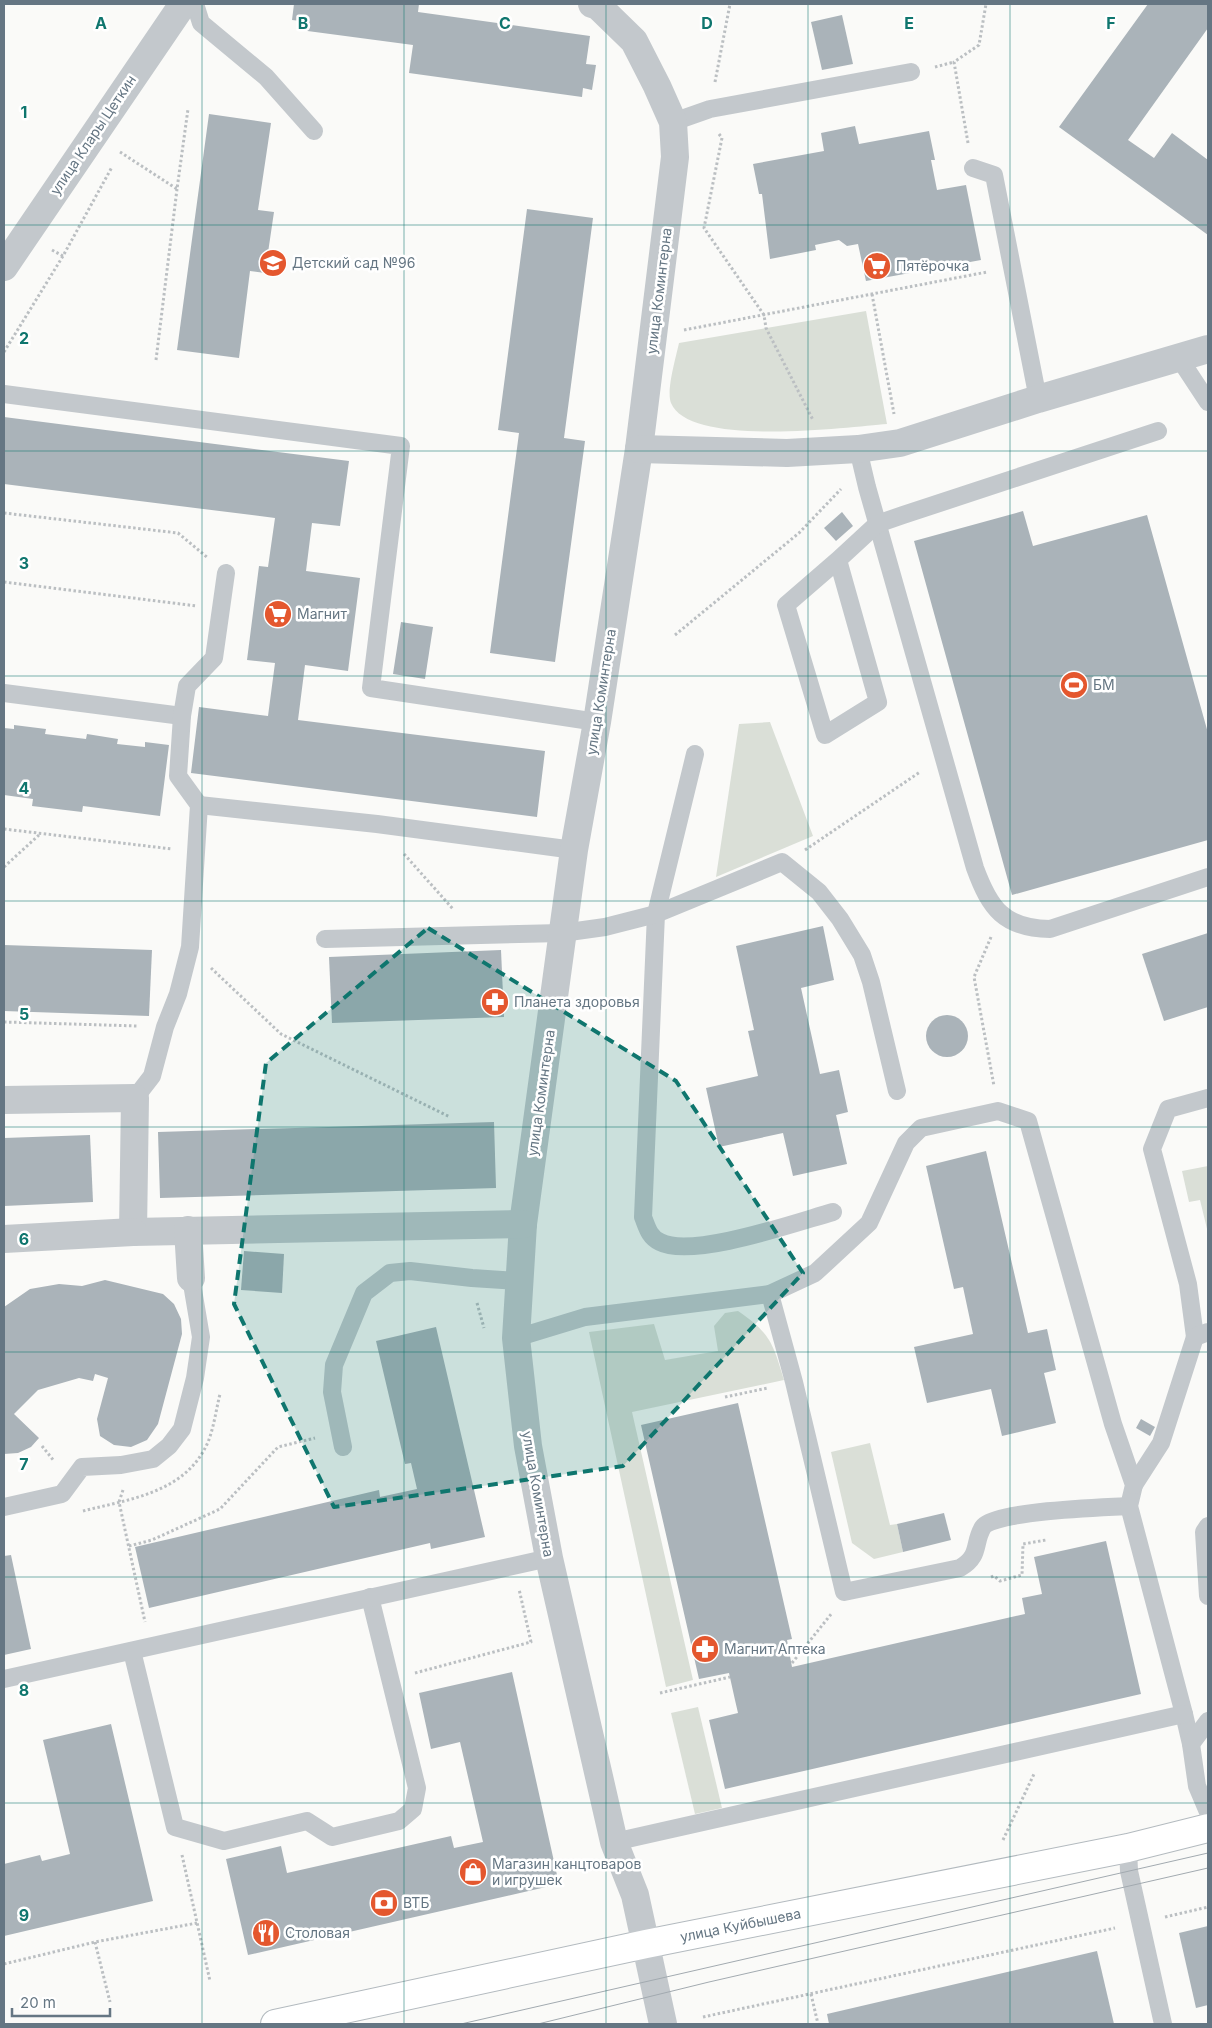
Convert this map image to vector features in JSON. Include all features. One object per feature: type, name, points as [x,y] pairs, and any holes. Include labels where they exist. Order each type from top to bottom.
[{"type":"main road","name":"улица Куйбышева","points":[[275,2024],[646,1944],[1128,1848],[1208,1828]]},
{"type":"street","name":"улица Клары Цеткин","points":[[4,267],[183,4]]},
{"type":"street","points":[[592,4],[598,6],[634,41],[673,122]]},
{"type":"street","name":"улица Коминтерна","points":[[663,2024],[635,1895],[614,1842],[549,1558],[528,1446],[516,1338],[523,1224],[562,933],[639,449],[654,335],[675,157],[673,122]]},
{"type":"street","points":[[639,449],[860,457],[1038,398],[1208,349]]},
{"type":"street","points":[[4,1100],[135,1098],[133,1232]]},
{"type":"street","points":[[4,1239],[188,1230],[523,1224]]},
{"type":"street","points":[[188,1230],[191,1278]]},
{"type":"lane","points":[[195,4],[201,23],[266,77],[314,131]]},
{"type":"lane","points":[[673,122],[710,109],[911,72]]},
{"type":"lane","points":[[973,168],[994,175],[1038,398]]},
{"type":"lane","points":[[1179,358],[1208,402]]},
{"type":"lane","points":[[4,394],[401,446],[371,688],[597,722]]},
{"type":"lane","points":[[838,560],[878,702],[825,735],[786,605],[877,524],[1158,431]]},
{"type":"lane","points":[[860,457],[877,524],[985,894],[1001,914],[1015,924],[1030,929],[1050,929],[1208,877]]},
{"type":"lane","points":[[135,1098],[152,1076],[165,1027],[178,994],[190,947],[198,804],[178,776],[182,716],[187,686],[214,658],[226,572]]},
{"type":"lane","points":[[4,693],[182,716]]},
{"type":"lane","points":[[694,754],[656,914],[643,1217],[648,1232],[659,1242],[677,1247],[730,1241],[833,1212]]},
{"type":"lane","points":[[198,804],[377,824],[574,850]]},
{"type":"lane","points":[[325,939],[562,933],[605,927],[656,914],[782,862],[819,892],[840,920],[862,955],[871,982],[897,1091]]},
{"type":"lane","points":[[1208,1098],[1168,1109],[1152,1149],[1202,1335],[1160,1443],[1134,1485],[1129,1506],[1184,1714],[1191,1744],[1197,1786],[1208,1812]]},
{"type":"lane","points":[[516,1338],[585,1317],[770,1294],[816,1273],[869,1223],[906,1143],[921,1128],[998,1111],[1028,1121],[1105,1396],[1134,1485]]},
{"type":"lane","points":[[343,1447],[332,1392],[334,1365],[364,1294],[390,1273],[410,1271],[519,1281]]},
{"type":"lane","points":[[4,1507],[62,1494],[82,1467],[132,1463],[153,1459],[169,1446],[182,1428],[195,1378],[201,1337],[191,1278]]},
{"type":"lane","points":[[770,1294],[799,1401],[837,1597],[960,1568],[970,1562],[984,1526],[998,1518],[1076,1508],[1129,1506]]},
{"type":"lane","points":[[1208,1526],[1204,1532],[1208,1596]]},
{"type":"lane","points":[[4,1679],[549,1558]]},
{"type":"lane","points":[[132,1651],[175,1827],[224,1841],[307,1821],[332,1837],[399,1821],[413,1809],[418,1788],[370,1597]]},
{"type":"lane","points":[[614,1842],[1044,1747],[1184,1714]]},
{"type":"lane","points":[[1191,1744],[1208,1721]]},
{"type":"lane","points":[[1128,1848],[1129,1871],[1163,2024]]},
{"type":"path","points":[[730,4],[710,109],[710,123],[722,138],[704,228],[764,315],[766,328],[814,421]]},
{"type":"path","points":[[973,168],[954,62],[978,45],[986,4]]},
{"type":"path","points":[[156,360],[188,109]]},
{"type":"path","points":[[4,352],[62,256],[125,144]]},
{"type":"path","points":[[120,152],[177,189]]},
{"type":"path","points":[[654,335],[986,272]]},
{"type":"path","points":[[872,294],[900,443]]},
{"type":"path","points":[[675,635],[800,533],[860,457]]},
{"type":"path","points":[[4,513],[178,533],[226,572]]},
{"type":"path","points":[[4,582],[221,609]]},
{"type":"path","points":[[782,862],[819,842],[944,756]]},
{"type":"path","points":[[377,824],[475,934]]},
{"type":"path","points":[[4,829],[195,852]]},
{"type":"path","points":[[4,866],[39,834]]},
{"type":"path","points":[[998,1111],[974,977],[1001,914]]},
{"type":"path","points":[[190,947],[281,1034],[450,1117]]},
{"type":"path","points":[[4,1022],[165,1027]]},
{"type":"path","points":[[472,1278],[486,1334]]},
{"type":"path","points":[[132,1463],[119,1502],[147,1630]]},
{"type":"path","points":[[986,1578],[994,1576],[1000,1581],[1022,1575],[1023,1544],[1055,1538]]},
{"type":"path","points":[[390,1679],[531,1642],[513,1565]]},
{"type":"path","points":[[833,1613],[837,1597]]},
{"type":"path","points":[[792,1663],[833,1613],[837,1597]]},
{"type":"path","points":[[660,1693],[730,1678]]},
{"type":"path","points":[[1003,1840],[1042,1757],[1044,1747]]},
{"type":"path","points":[[175,1827],[210,1981]]},
{"type":"path","points":[[703,2017],[1208,1907]]},
{"type":"path","points":[[4,1964],[95,1942],[197,1923]]},
{"type":"path","points":[[95,1942],[110,2002]]},
{"type":"path","points":[[811,1994],[818,2024]]},
{"type":"highlighted area","points":[[428,928],[676,1081],[803,1273],[623,1466],[334,1507],[234,1304],[266,1063]]},
{"type":"shaded area","points":[[866,311],[887,424],[806,431],[771,432],[737,430],[707,426],[684,417],[671,403],[671,382],[679,343]]},
{"type":"shaded area","points":[[770,722],[813,836],[716,877],[739,724]]},
{"type":"shaded area","points":[[1208,1166],[1208,1233],[1200,1200],[1189,1202],[1182,1171]]},
{"type":"shaded area","points":[[738,1311],[757,1326],[769,1340],[777,1357],[784,1380],[632,1412],[693,1680],[666,1687],[589,1332],[654,1324],[665,1360],[718,1351],[714,1326],[725,1313]]},
{"type":"shaded area","points":[[870,1443],[890,1525],[897,1524],[903,1552],[874,1559],[852,1543],[831,1452]]},
{"type":"shaded area","points":[[698,1707],[722,1808],[695,1814],[671,1713]]},
{"type":"building","points":[[294,4],[419,4],[418,12],[590,36],[586,64],[596,65],[592,90],[583,88],[582,97],[409,73],[413,45],[300,30],[301,21],[292,20]]},
{"type":"building","points":[[1148,4],[1208,4],[1208,28],[1128,140],[1154,158],[1172,133],[1208,160],[1208,235],[1059,127]]},
{"type":"building","points":[[842,15],[853,64],[822,70],[811,22]]},
{"type":"building","points":[[209,114],[271,123],[258,210],[274,212],[265,273],[250,271],[239,358],[177,350]]},
{"type":"building","points":[[855,126],[859,144],[929,131],[935,160],[931,160],[937,190],[966,185],[981,260],[866,281],[858,244],[847,246],[839,240],[815,245],[816,250],[770,259],[762,194],[759,194],[753,164],[824,151],[821,133]]},
{"type":"building","points":[[527,209],[593,218],[564,438],[585,441],[555,662],[490,653],[519,433],[498,430]]},
{"type":"building","points":[[4,417],[349,461],[340,526],[312,523],[306,571],[360,578],[348,671],[305,665],[298,720],[545,751],[537,817],[191,773],[199,707],[268,716],[275,663],[247,660],[259,566],[268,567],[275,518],[4,484]]},
{"type":"building","name":"БМ","points":[[1023,511],[1033,546],[1147,515],[1208,733],[1208,840],[1012,895],[914,541]]},
{"type":"building","points":[[842,512],[853,526],[836,541],[824,528]]},
{"type":"building","points":[[401,622],[433,627],[425,679],[393,674]]},
{"type":"building","points":[[14,725],[46,729],[45,734],[86,739],[87,734],[118,739],[117,744],[145,747],[145,742],[169,745],[160,816],[83,806],[82,812],[32,806],[33,799],[4,795],[4,728],[14,729]]},
{"type":"building","points":[[823,926],[834,980],[801,988],[820,1074],[839,1070],[848,1112],[836,1115],[847,1164],[793,1176],[783,1133],[719,1147],[706,1088],[758,1076],[748,1031],[754,1030],[736,946]]},
{"type":"building","points":[[1208,933],[1208,1007],[1164,1021],[1142,954]]},
{"type":"building","points":[[4,945],[152,950],[149,1016],[4,1011]]},
{"type":"building","points":[[501,950],[504,1017],[332,1023],[329,957]]},
{"type":"building","points":[[951,1015],[959,1018],[965,1024],[968,1036],[965,1048],[959,1054],[943,1057],[935,1054],[929,1048],[926,1032],[929,1024],[935,1018]]},
{"type":"building","points":[[494,1122],[496,1188],[160,1198],[158,1132]]},
{"type":"building","points":[[90,1135],[93,1202],[4,1206],[4,1138]]},
{"type":"building","points":[[986,1151],[1028,1333],[1047,1329],[1056,1370],[1044,1373],[1056,1423],[1002,1436],[991,1389],[927,1403],[914,1347],[973,1334],[963,1287],[954,1289],[926,1166]]},
{"type":"building","points":[[244,1251],[284,1254],[282,1293],[241,1290]]},
{"type":"building","points":[[105,1280],[163,1294],[174,1304],[181,1319],[182,1334],[158,1424],[147,1440],[131,1447],[114,1445],[100,1436],[97,1419],[108,1378],[95,1374],[93,1381],[79,1378],[38,1390],[14,1414],[39,1438],[31,1447],[18,1453],[4,1454],[4,1307],[30,1289],[59,1284],[82,1286]]},
{"type":"building","points":[[436,1327],[485,1537],[431,1549],[430,1543],[149,1608],[135,1547],[379,1490],[380,1497],[417,1489],[411,1463],[405,1464],[376,1341]]},
{"type":"building","points":[[738,1403],[792,1639],[787,1640],[792,1667],[1025,1614],[1022,1598],[1042,1594],[1034,1557],[1106,1541],[1141,1694],[725,1789],[709,1720],[738,1713],[729,1673],[699,1679],[641,1425]]},
{"type":"building","points":[[1141,1419],[1155,1427],[1150,1436],[1136,1428]]},
{"type":"building","points":[[944,1513],[951,1540],[903,1552],[897,1524]]},
{"type":"building","points":[[11,1555],[31,1649],[4,1655],[4,1556]]},
{"type":"building","points":[[512,1672],[559,1884],[248,1955],[226,1859],[281,1846],[287,1873],[451,1836],[454,1848],[483,1842],[460,1742],[431,1749],[419,1693]]},
{"type":"building","points":[[111,1724],[153,1901],[4,1936],[4,1864],[40,1855],[42,1861],[70,1854],[43,1740]]},
{"type":"building","points":[[1208,1926],[1208,2005],[1196,2008],[1179,1933]]},
{"type":"building","points":[[1097,1951],[1114,2024],[829,2024],[827,2014]]},
{"type":"tram line","points":[[461,2024],[1208,1853]]},
{"type":"tram line","points":[[538,2024],[709,1982],[1208,1868]]},
{"type":"place","name":"Детский сад №96","points":[[273,263]]},
{"type":"place","name":"Пятёрочка","points":[[877,266]]},
{"type":"place","name":"Магнит","points":[[278,614]]},
{"type":"place","name":"БМ","points":[[1074,685]]},
{"type":"place","name":"Планета здоровья","points":[[495,1002]]},
{"type":"place","name":"Магнит Аптека","points":[[705,1649]]},
{"type":"place","name":"Магазин канцтоваров и игрушек","points":[[473,1872]]},
{"type":"place","name":"ВТБ","points":[[384,1903]]},
{"type":"place","name":"Столовая","points":[[266,1933]]}]
